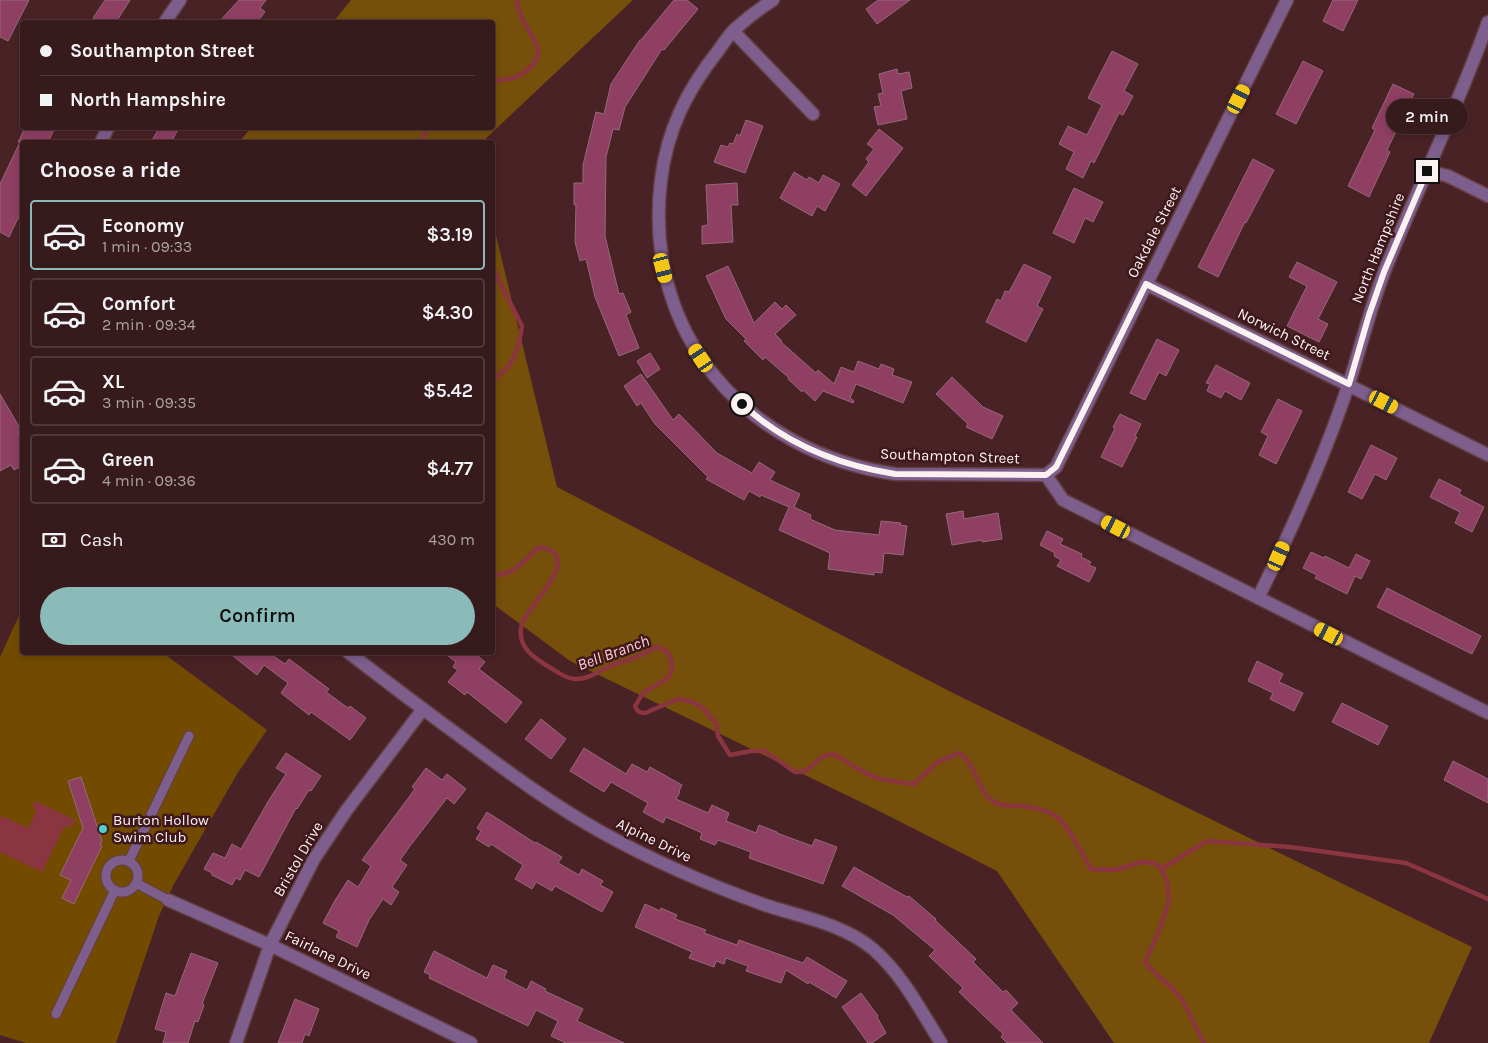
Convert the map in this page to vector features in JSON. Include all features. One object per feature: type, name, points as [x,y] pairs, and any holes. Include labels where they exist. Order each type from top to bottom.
[{"type":"street","points":[[166,20],[180,0]]},
{"type":"street","name":"Southampton Street","points":[[773,0],[733,31],[704,68],[681,107],[666,151],[658,199],[659,241],[668,288],[683,327],[695,349],[734,398],[766,424],[801,445],[847,464],[895,474],[1046,475]]},
{"type":"street","name":"Oakdale Street","points":[[1046,475],[1056,467],[1288,0]]},
{"type":"street","name":"North Hampshire","points":[[1258,598],[1309,488],[1349,384],[1384,272],[1461,92],[1488,22]]},
{"type":"street","points":[[733,31],[813,114]]},
{"type":"street","points":[[1427,171],[1448,176],[1488,196]]},
{"type":"street","name":"Norwich Street","points":[[1146,284],[1488,455]]},
{"type":"street","points":[[1046,475],[1063,500],[1488,713]]},
{"type":"street","name":"Alpine Drive","points":[[352,655],[533,790],[604,834],[685,874],[766,905],[840,929],[862,940],[893,970],[941,1043]]},
{"type":"street","name":"Bristol Drive","points":[[236,1043],[270,945],[314,859],[330,834],[423,709]]},
{"type":"street","name":"Fairlane Drive","points":[[168,900],[270,945],[471,1043]]},
{"type":"lane","points":[[129,861],[189,736]]},
{"type":"lane","points":[[116,861],[129,861],[137,870],[138,877],[136,883],[127,891],[115,890],[110,887],[107,881],[107,869],[116,861]]},
{"type":"lane","points":[[136,883],[168,900]]},
{"type":"lane","points":[[56,1014],[115,890]]},
{"type":"shaded area","points":[[351,0],[633,0],[495,130],[495,20],[335,20]]},
{"type":"shaded area","points":[[249,130],[495,130],[484,140],[241,140]]},
{"type":"shaded area","points":[[495,231],[557,487],[953,693],[1472,947],[1429,1043],[1114,1043],[997,871],[875,809],[570,661],[495,605]]},
{"type":"shaded area","name":"Burton Hollow Swim Club","points":[[20,613],[20,655],[166,655],[267,730],[237,774],[174,884],[159,916],[116,1043],[26,1043],[0,1035],[0,657]]},
{"type":"shaded area","points":[[35,801],[75,820],[72,826],[64,827],[42,872],[0,852],[0,821],[2,816],[28,828],[36,812],[33,806]]},
{"type":"building","points":[[0,0],[29,0],[8,41],[0,37]]},
{"type":"building","points":[[105,0],[130,0],[117,20],[96,20],[93,18]]},
{"type":"building","points":[[239,0],[266,0],[260,8],[265,12],[259,20],[221,20]]},
{"type":"building","points":[[674,0],[687,0],[698,9],[664,50],[662,49],[625,107],[619,130],[613,129],[606,157],[605,236],[619,294],[623,293],[631,312],[626,315],[639,348],[619,356],[595,297],[586,259],[580,261],[575,242],[576,205],[574,205],[574,183],[583,183],[583,165],[596,112],[604,114],[611,84],[640,40]]},
{"type":"building","points":[[878,0],[910,0],[877,24],[866,9]]},
{"type":"building","points":[[1333,0],[1358,0],[1343,31],[1323,21]]},
{"type":"building","points":[[1112,51],[1138,64],[1124,91],[1133,96],[1123,115],[1119,113],[1094,163],[1091,161],[1083,178],[1066,169],[1074,152],[1059,144],[1068,126],[1087,135],[1102,105],[1088,98]]},
{"type":"building","points":[[1303,61],[1323,71],[1296,124],[1276,114]]},
{"type":"building","points":[[897,69],[898,74],[909,72],[912,88],[901,91],[907,119],[878,125],[874,107],[881,106],[878,94],[883,93],[879,74]]},
{"type":"building","points":[[1393,84],[1414,94],[1387,150],[1390,152],[1369,197],[1348,186],[1375,130],[1372,128]]},
{"type":"building","points":[[746,120],[763,126],[745,173],[714,162],[721,145],[728,147],[730,143],[733,144],[737,134],[740,136]]},
{"type":"building","points":[[879,129],[903,148],[866,196],[852,185],[869,162],[866,159],[874,149],[867,144]]},
{"type":"building","points":[[24,130],[54,130],[49,140],[20,140],[18,142]]},
{"type":"building","points":[[158,130],[178,130],[172,140],[152,140]]},
{"type":"building","points":[[20,142],[20,214],[9,237],[0,232],[0,184]]},
{"type":"building","points":[[1253,159],[1274,170],[1245,222],[1218,277],[1198,267]]},
{"type":"building","points":[[794,172],[807,180],[809,177],[819,183],[823,175],[840,184],[825,211],[817,206],[812,216],[780,198]]},
{"type":"building","points":[[737,183],[738,205],[731,205],[733,242],[702,244],[702,226],[708,225],[706,185]]},
{"type":"building","points":[[1074,188],[1103,202],[1093,222],[1085,218],[1074,243],[1053,233]]},
{"type":"building","points":[[1297,262],[1337,282],[1318,319],[1328,324],[1319,342],[1287,326],[1307,286],[1289,277]]},
{"type":"building","points":[[1024,264],[1051,277],[1037,306],[1043,309],[1026,342],[986,322],[997,299],[1001,301],[1005,291],[1009,292]]},
{"type":"building","points":[[728,266],[754,323],[775,302],[782,309],[786,305],[796,315],[775,334],[781,342],[816,373],[818,370],[834,384],[841,367],[854,372],[858,361],[879,369],[881,364],[894,369],[892,375],[912,382],[903,403],[856,384],[850,398],[854,401],[853,403],[823,391],[815,401],[803,390],[802,392],[765,357],[763,360],[726,319],[706,276]]},
{"type":"building","points":[[1157,339],[1179,350],[1166,376],[1159,372],[1145,400],[1130,393]]},
{"type":"building","points":[[650,353],[660,369],[647,378],[637,361]]},
{"type":"building","points":[[1216,365],[1250,383],[1241,400],[1225,391],[1221,398],[1207,391],[1210,384],[1206,383]]},
{"type":"building","points":[[641,374],[673,420],[679,414],[717,453],[752,473],[759,462],[775,472],[770,480],[800,494],[794,507],[811,515],[810,519],[835,530],[879,535],[881,521],[901,523],[900,525],[907,526],[903,555],[884,553],[882,573],[874,572],[874,575],[828,569],[830,553],[779,530],[789,507],[749,491],[744,500],[706,479],[708,477],[655,424],[641,403],[637,406],[624,386]]},
{"type":"building","points":[[952,377],[983,407],[1003,416],[992,439],[966,427],[968,424],[936,394]]},
{"type":"building","points":[[0,394],[20,428],[18,432],[20,436],[20,467],[14,470],[11,465],[0,471]]},
{"type":"building","points":[[1278,399],[1302,411],[1276,464],[1259,455],[1268,436],[1261,432]]},
{"type":"building","points":[[1120,414],[1141,424],[1135,436],[1137,437],[1122,467],[1101,457]]},
{"type":"building","points":[[1371,445],[1397,458],[1386,480],[1375,474],[1362,499],[1348,492]]},
{"type":"building","points":[[1439,479],[1461,490],[1459,494],[1484,507],[1472,532],[1455,523],[1460,512],[1430,497]]},
{"type":"building","points":[[963,511],[964,519],[998,513],[1002,539],[952,545],[946,514]]},
{"type":"building","points":[[1047,531],[1063,539],[1060,544],[1082,554],[1081,557],[1091,562],[1089,565],[1096,568],[1089,582],[1057,566],[1061,560],[1054,556],[1055,553],[1040,545]]},
{"type":"building","points":[[1311,552],[1324,558],[1325,556],[1349,568],[1356,554],[1370,561],[1361,579],[1355,576],[1347,594],[1315,578],[1317,575],[1303,568]]},
{"type":"building","points":[[1387,588],[1481,636],[1472,654],[1377,607]]},
{"type":"building","points":[[232,655],[272,655],[285,664],[289,659],[329,689],[326,692],[366,718],[350,740],[311,712],[309,715],[281,693],[288,683],[264,665],[257,675]]},
{"type":"building","points":[[447,655],[477,655],[485,662],[479,669],[522,702],[506,723],[467,692],[465,695],[448,682],[458,670],[453,667],[456,662]]},
{"type":"building","points":[[1257,661],[1283,674],[1279,682],[1303,693],[1294,711],[1270,699],[1273,693],[1248,681]]},
{"type":"building","points":[[1342,703],[1388,726],[1378,745],[1332,722]]},
{"type":"building","points":[[541,719],[566,739],[551,759],[525,739]]},
{"type":"building","points":[[584,748],[626,774],[632,764],[647,772],[650,767],[682,785],[676,799],[708,813],[712,805],[729,813],[726,821],[756,833],[759,825],[812,846],[815,839],[837,847],[823,884],[749,858],[751,852],[718,840],[715,845],[700,839],[702,833],[666,817],[663,823],[643,812],[648,803],[611,782],[604,792],[570,771]]},
{"type":"building","points":[[286,753],[321,776],[296,808],[259,877],[245,870],[240,880],[236,878],[232,885],[212,875],[212,873],[204,869],[213,853],[225,858],[232,844],[241,849],[286,774],[276,768]]},
{"type":"building","points":[[1453,761],[1488,779],[1488,803],[1444,780]]},
{"type":"building","points":[[426,768],[442,780],[447,774],[466,789],[454,804],[447,798],[400,860],[407,865],[392,887],[399,892],[391,905],[383,899],[369,920],[357,947],[336,937],[339,931],[323,923],[348,880],[358,887],[371,866],[362,860],[415,789],[412,787]]},
{"type":"building","points":[[81,777],[102,841],[100,845],[102,846],[74,904],[62,898],[71,880],[60,875],[83,828],[68,781]]},
{"type":"building","points":[[487,812],[535,843],[562,857],[558,863],[579,875],[582,869],[603,881],[600,885],[613,892],[602,912],[555,886],[552,891],[536,882],[532,889],[515,879],[523,865],[491,844],[489,847],[476,839],[481,831],[477,828]]},
{"type":"building","points":[[854,867],[907,897],[909,896],[936,919],[976,959],[973,962],[1003,992],[1006,990],[1018,1003],[1011,1010],[1043,1043],[1007,1043],[1001,1037],[1003,1034],[959,992],[963,988],[929,956],[935,950],[893,915],[842,886]]},
{"type":"building","points":[[645,904],[660,911],[661,908],[677,915],[675,919],[706,930],[704,933],[737,945],[739,940],[803,963],[807,957],[847,981],[836,998],[786,970],[781,983],[746,971],[748,966],[726,958],[724,964],[716,961],[714,967],[689,958],[692,952],[635,927]]},
{"type":"building","points":[[434,951],[487,978],[493,965],[507,971],[504,978],[527,990],[531,981],[546,989],[545,991],[583,1009],[577,1021],[624,1043],[566,1043],[551,1036],[558,1021],[536,1010],[528,1026],[429,978],[430,975],[424,972]]},
{"type":"building","points":[[191,953],[218,963],[202,1004],[204,1005],[198,1022],[195,1021],[188,1043],[163,1043],[166,1032],[155,1029],[166,993],[175,996]]},
{"type":"building","points":[[861,993],[878,1016],[886,1033],[872,1043],[868,1043],[842,1007]]},
{"type":"building","points":[[295,999],[319,1009],[309,1036],[305,1034],[302,1043],[278,1043]]},
{"type":"waterway","name":"Bell Branch","points":[[495,81],[516,77],[530,68],[538,55],[538,49],[522,17],[517,0]]},
{"type":"waterway","name":"Bell Branch","points":[[421,140],[427,130]]},
{"type":"waterway","name":"Bell Branch","points":[[495,271],[522,326],[519,344],[512,361],[506,369],[495,378]]},
{"type":"waterway","name":"Bell Branch","points":[[495,574],[512,571],[539,547],[553,552],[558,559],[556,570],[551,581],[522,624],[522,640],[529,652],[561,675],[580,679],[657,647],[662,649],[668,653],[671,659],[671,672],[668,677],[643,694],[635,706],[640,712],[645,713],[678,699],[693,702],[703,708],[716,723],[718,736],[730,755],[751,751],[765,751],[795,772],[807,770],[824,756],[836,755],[873,776],[914,784],[937,762],[959,753],[973,769],[986,795],[994,802],[1002,805],[1039,809],[1057,817],[1070,833],[1091,869],[1115,870],[1142,862],[1154,863],[1160,867],[1167,880],[1169,901],[1159,931],[1145,962],[1183,1001],[1204,1043]]},
{"type":"waterway","points":[[1161,869],[1207,841],[1290,847],[1406,863],[1488,899]]},
{"type":"place","name":"Burton Hollow Swim Club","points":[[103,829]]},
{"type":"route","points":[[742,404],[766,424],[801,445],[847,464],[871,470],[895,474],[1046,475],[1056,467],[1146,284],[1349,384],[1384,272],[1427,171]]}]
